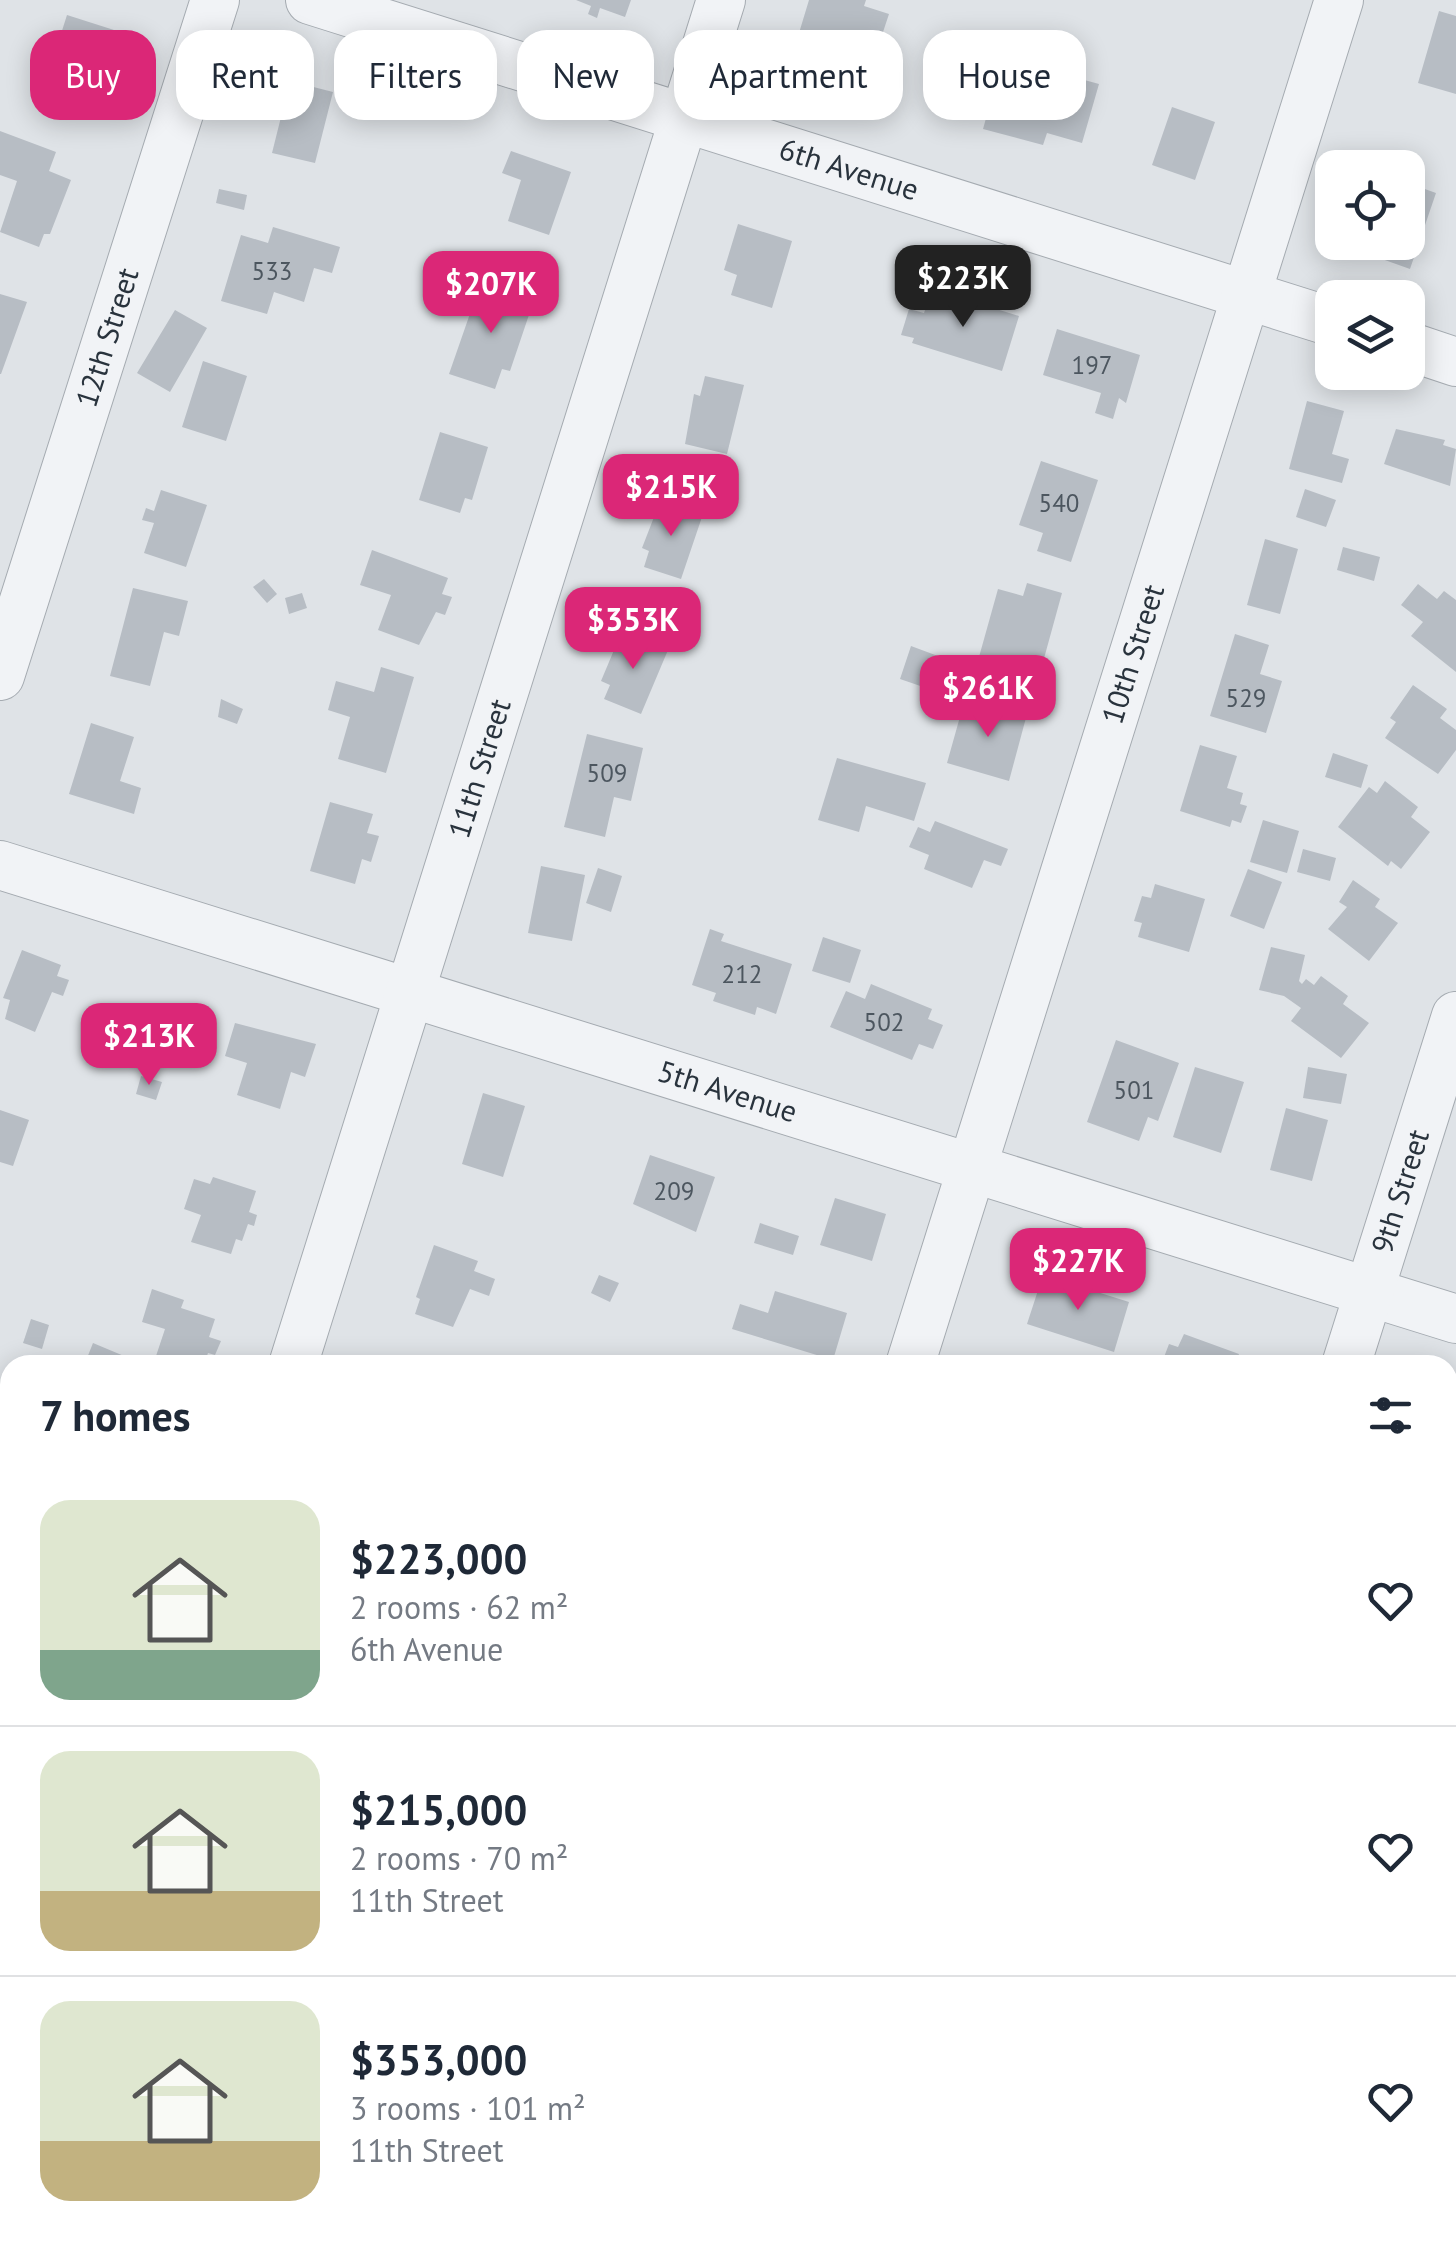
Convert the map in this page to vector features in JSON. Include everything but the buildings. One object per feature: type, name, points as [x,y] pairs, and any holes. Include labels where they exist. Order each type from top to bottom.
[{"type":"street","name":"12th Street","points":[[0,676],[215,0]]},
{"type":"street","name":"6th Avenue","points":[[310,0],[674,116]]},
{"type":"street","name":"11th Street","points":[[711,30],[720,0]]},
{"type":"street","name":"10th Street","points":[[913,1355],[1339,0]]},
{"type":"street","name":"11th Street","points":[[296,1355],[683,120]]},
{"type":"street","name":"6th Avenue","points":[[686,120],[1315,316]]},
{"type":"street","points":[[1425,352],[1456,362]]},
{"type":"street","name":"5th Avenue","points":[[0,865],[1456,1319]]},
{"type":"street","name":"9th Street","points":[[1349,1355],[1456,1016]]}]
